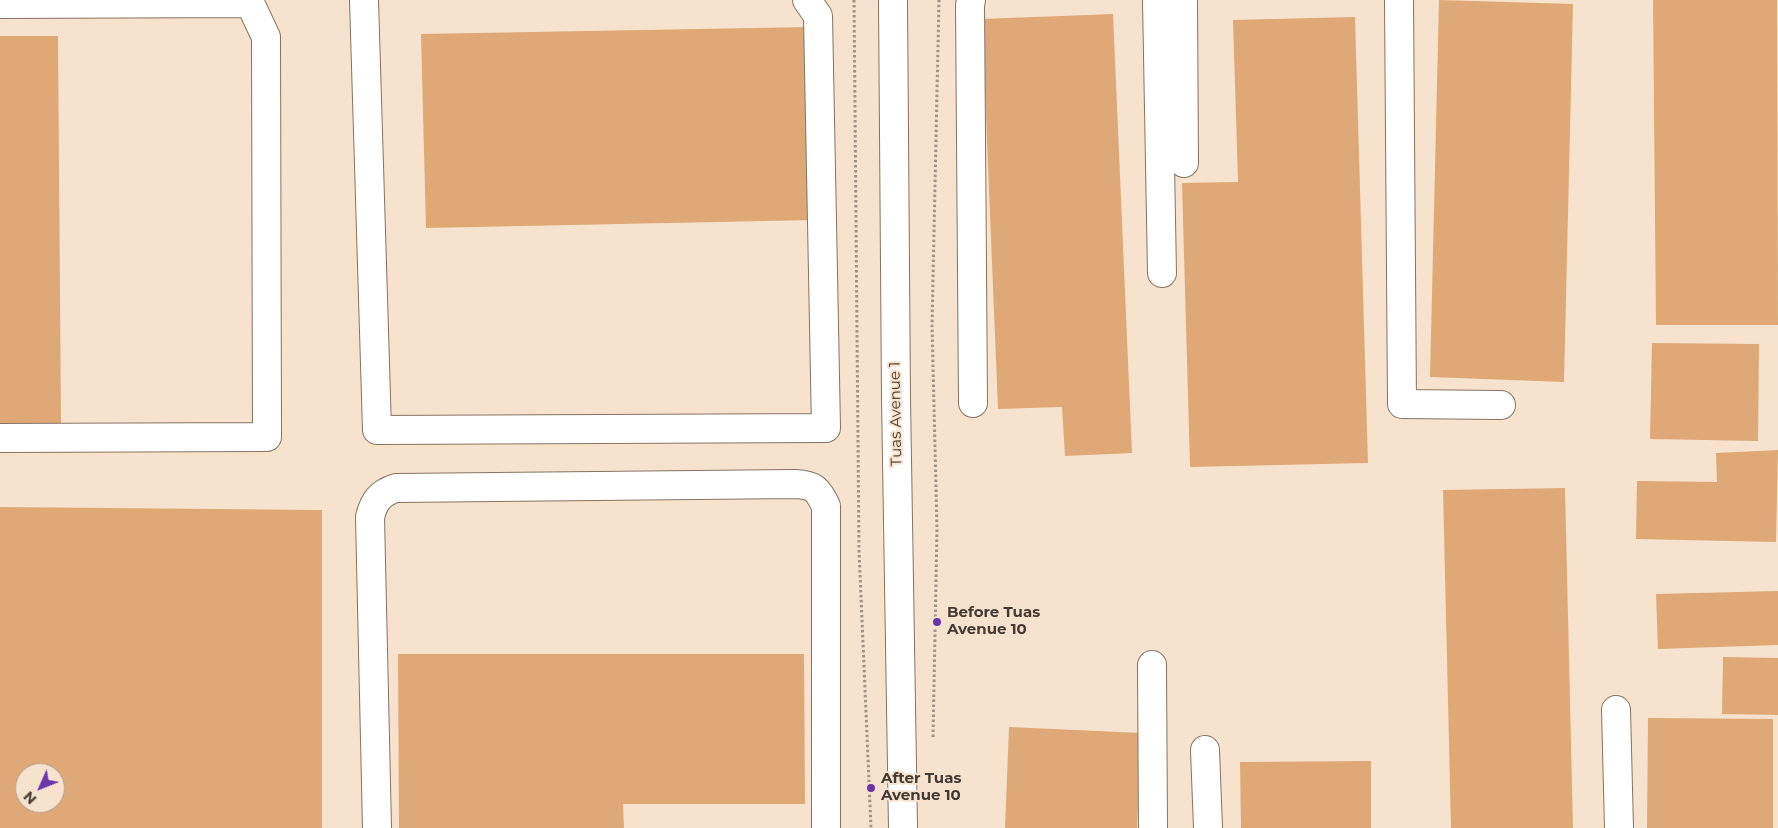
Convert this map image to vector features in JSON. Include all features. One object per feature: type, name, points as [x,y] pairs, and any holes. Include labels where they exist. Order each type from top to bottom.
[{"type":"street","points":[[364,0],[376,430],[826,428],[818,16],[807,0]]},
{"type":"street","name":"Tuas Avenue 1","points":[[893,0],[896,398],[903,828]]},
{"type":"street","points":[[971,0],[973,403]]},
{"type":"street","points":[[1157,0],[1162,273]]},
{"type":"street","points":[[1183,0],[1184,162]]},
{"type":"street","points":[[1399,0],[1402,404],[1501,406]]},
{"type":"street","points":[[0,438],[267,437],[266,37],[250,3],[15,3]]},
{"type":"street","points":[[377,828],[370,517],[373,506],[379,496],[388,490],[396,488],[795,484],[808,484],[816,489],[826,506],[826,828]]},
{"type":"street","points":[[1152,666],[1153,828]]},
{"type":"street","points":[[1616,710],[1619,828]]},
{"type":"street","points":[[1205,750],[1208,828]]},
{"type":"path","points":[[854,0],[859,550],[871,828]]},
{"type":"path","points":[[933,739],[937,529],[932,325],[939,0]]},
{"type":"building","points":[[1439,0],[1573,4],[1564,382],[1430,377]]},
{"type":"building","points":[[1653,0],[1777,0],[1778,325],[1656,325]]},
{"type":"building","points":[[1113,14],[1132,453],[1065,456],[1062,407],[998,409],[982,19]]},
{"type":"building","points":[[1355,17],[1368,463],[1190,467],[1182,183],[1238,182],[1233,20]]},
{"type":"building","points":[[809,27],[814,220],[426,228],[421,34]]},
{"type":"building","points":[[0,36],[58,36],[61,423],[0,423]]},
{"type":"building","points":[[1652,343],[1759,344],[1758,441],[1650,439]]},
{"type":"building","points":[[1778,450],[1776,542],[1636,539],[1637,481],[1717,482],[1716,453]]},
{"type":"building","points":[[1565,488],[1573,828],[1451,828],[1443,490]]},
{"type":"building","points":[[0,507],[322,510],[322,828],[0,828]]},
{"type":"building","points":[[1778,591],[1778,645],[1658,649],[1656,594]]},
{"type":"building","points":[[398,654],[804,654],[805,804],[623,804],[624,828],[399,828]]},
{"type":"building","points":[[1723,657],[1778,658],[1778,715],[1722,714]]},
{"type":"building","points":[[1648,718],[1773,719],[1773,828],[1647,828]]},
{"type":"building","points":[[1009,727],[1141,733],[1137,828],[1005,828]]},
{"type":"building","points":[[1371,761],[1371,828],[1241,828],[1240,762]]},
{"type":"place","name":"Before Tuas Avenue 10","points":[[937,622]]},
{"type":"place","name":"After Tuas Avenue 10","points":[[871,788]]}]
